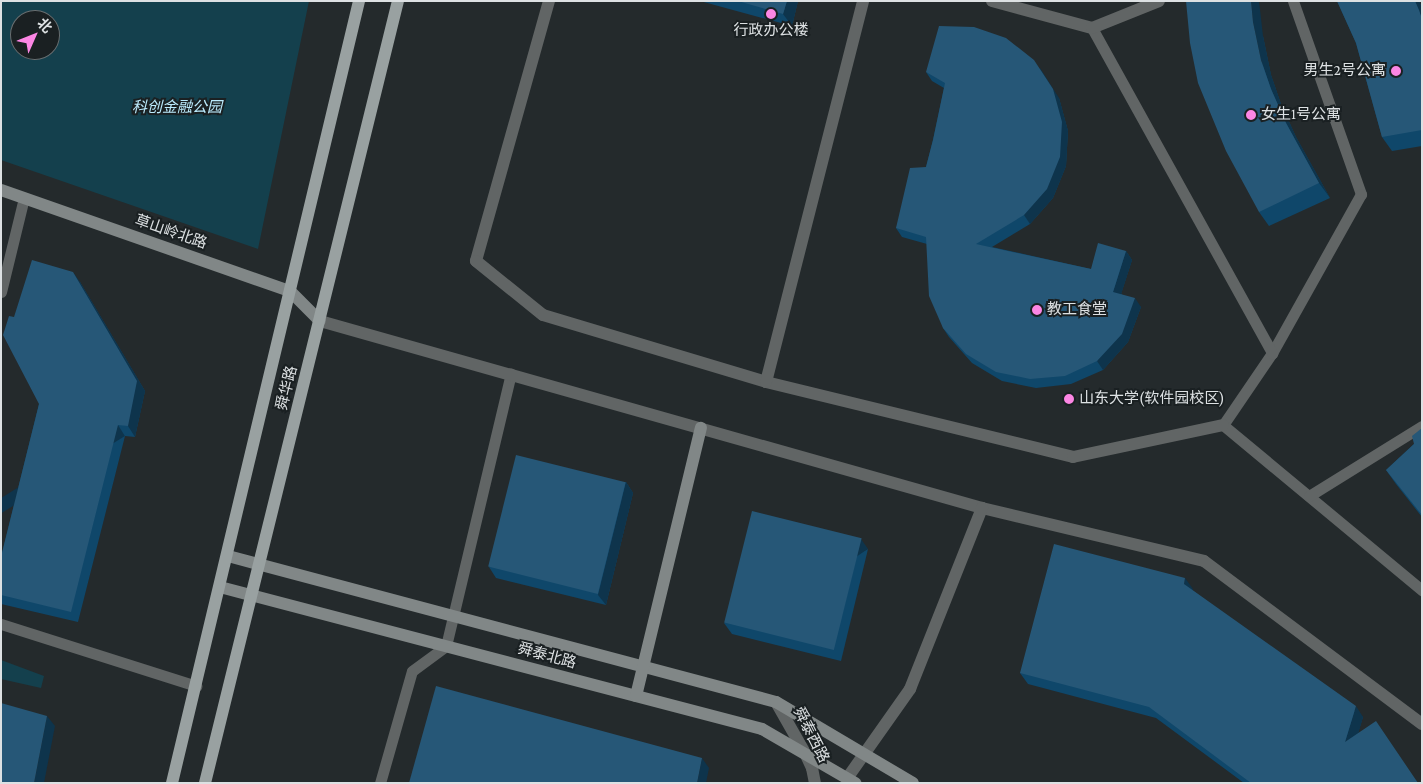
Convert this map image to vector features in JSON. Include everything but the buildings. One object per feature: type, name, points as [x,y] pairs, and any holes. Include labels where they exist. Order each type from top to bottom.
[{"type":"main road","name":"舜华路","points":[[172,783],[228,556],[359,1]]},
{"type":"main road","name":"舜华路","points":[[205,783],[398,1]]},
{"type":"main road","name":"草山岭北路","points":[[1,190],[290,291],[320,321]]},
{"type":"main road","points":[[636,696],[701,428]]},
{"type":"main road","points":[[228,556],[776,702],[913,783]]},
{"type":"main road","name":"舜泰北路","points":[[220,588],[762,730],[851,780]]},
{"type":"street","points":[[549,1],[476,261],[543,315],[766,382],[1073,456],[1223,425]]},
{"type":"street","points":[[766,382],[864,1]]},
{"type":"street","points":[[992,1],[1092,28],[1160,1]]},
{"type":"street","points":[[320,321],[982,508],[1204,561],[1422,724]]},
{"type":"street","points":[[851,780],[864,754],[910,689],[982,508]]},
{"type":"street","name":"舜泰西路","points":[[776,702],[805,753],[812,768],[815,783]]},
{"type":"lane","points":[[1293,1],[1361,194],[1272,353],[1223,425],[1422,590]]},
{"type":"lane","points":[[1092,28],[1272,353]]},
{"type":"lane","points":[[1,292],[24,198]]},
{"type":"lane","points":[[380,783],[412,672],[446,646],[511,374]]},
{"type":"lane","points":[[1309,496],[1422,426]]},
{"type":"lane","points":[[1,624],[196,686]]},
{"type":"green space","name":"科创金融公园","points":[[1,1],[309,1],[258,249],[1,160]]},
{"type":"green space","points":[[1,660],[44,676],[41,688],[1,679]]},
{"type":"place","name":"行政办公楼","points":[[771,14]]},
{"type":"place","name":"男生2号公寓","points":[[1396,71]]},
{"type":"place","name":"女生1号公寓","points":[[1251,115]]},
{"type":"place","name":"教工食堂","points":[[1037,310]]},
{"type":"place","name":"山东大学(软件园校区)","points":[[1069,399]]}]
